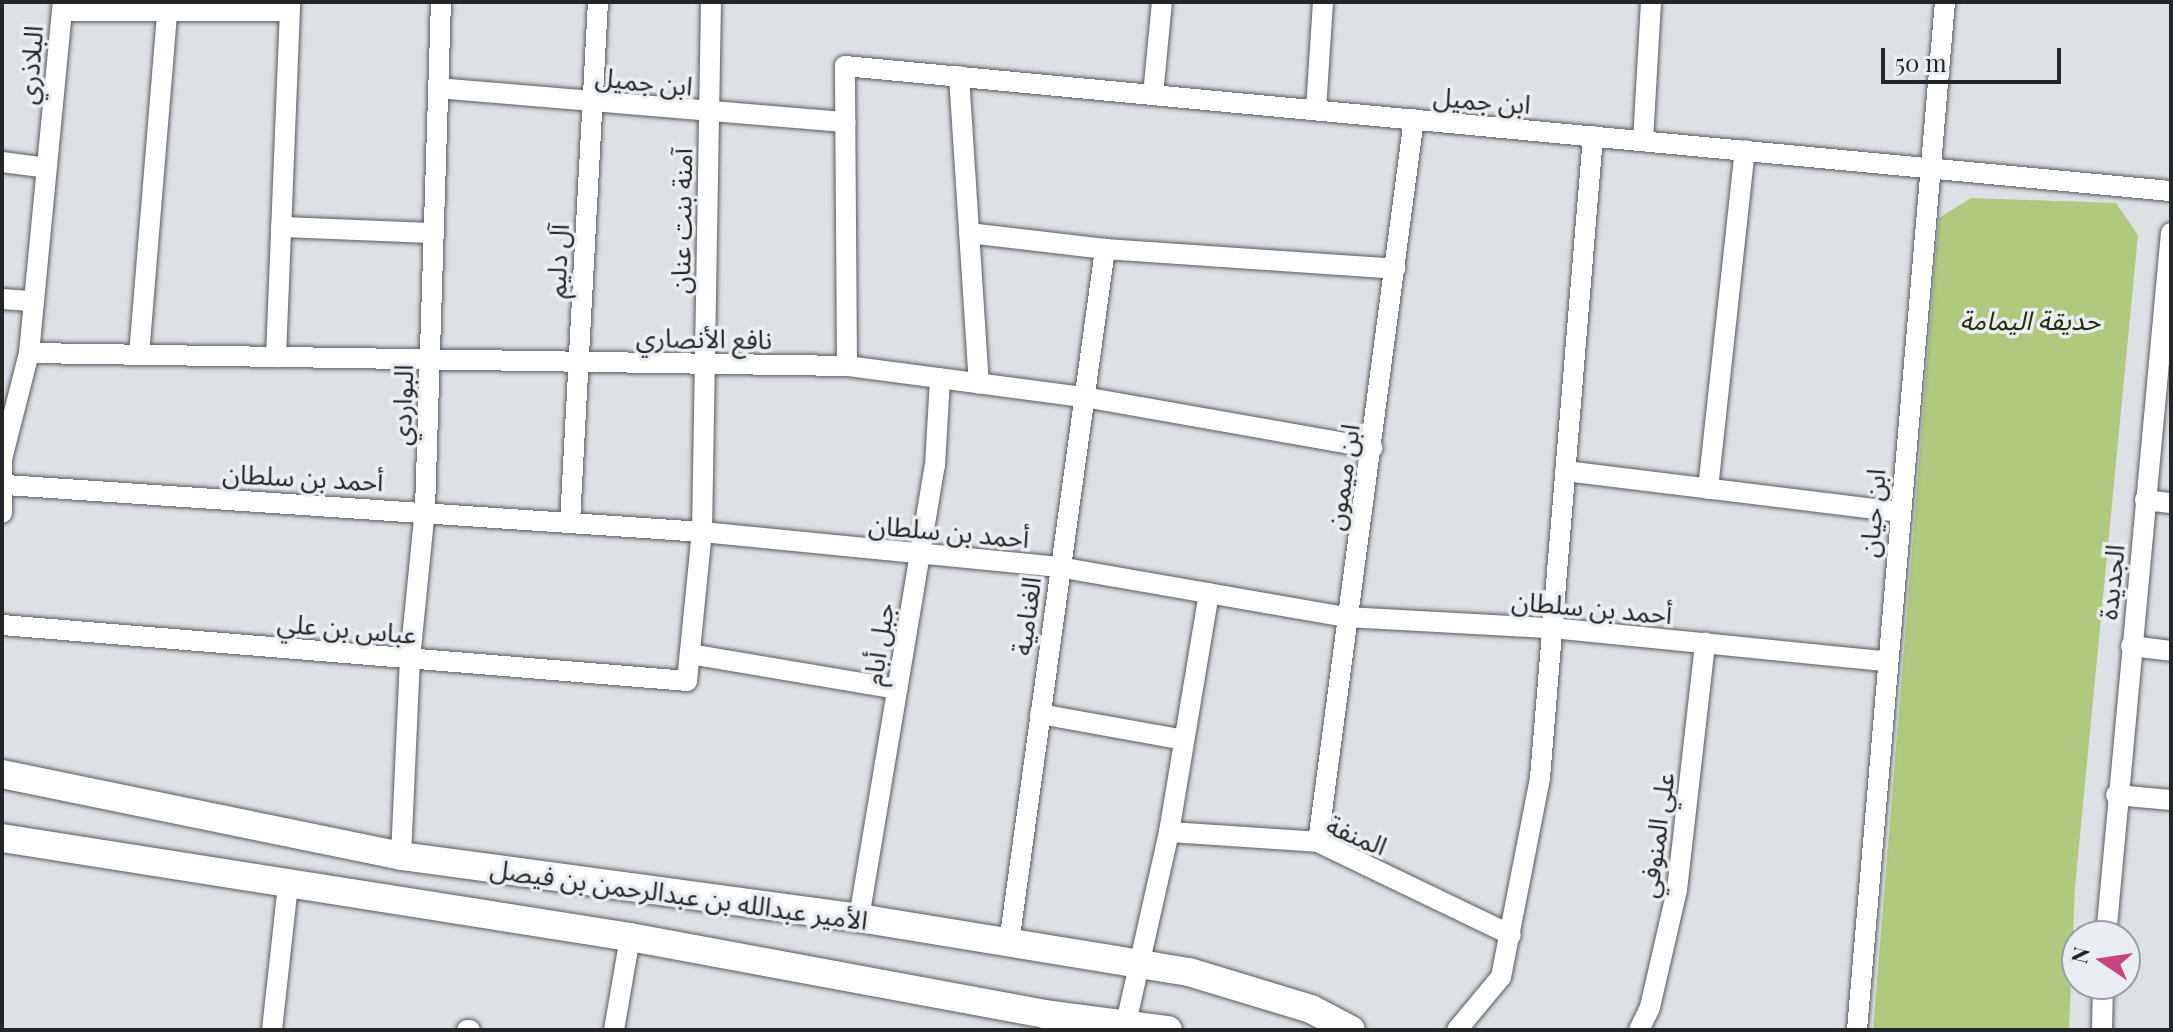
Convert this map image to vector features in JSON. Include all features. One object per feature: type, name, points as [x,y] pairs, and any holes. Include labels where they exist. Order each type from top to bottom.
[{"type":"main road","name":"الأمير عبدالله بن عبدالرحمن بن فيصل","points":[[2,774],[401,856],[859,918],[1189,972],[1311,1009],[1351,1030]]},
{"type":"main road","name":"الأمير عبدالله بن عبدالرحمن بن فيصل","points":[[2,838],[288,886],[630,937],[1043,1022],[1126,1023],[1168,1030]]},
{"type":"street","name":"البواردي","points":[[401,856],[410,659],[425,510],[441,2]]},
{"type":"street","name":"آل دليم","points":[[570,522],[598,2]]},
{"type":"street","name":"آمنة بنت عنان","points":[[687,681],[702,532],[711,2]]},
{"type":"street","points":[[1153,95],[1162,2]]},
{"type":"street","points":[[1316,110],[1323,2]]},
{"type":"street","points":[[1643,141],[1651,2]]},
{"type":"street","name":"ابن حيان","points":[[1857,1030],[1884,661],[1945,2]]},
{"type":"street","points":[[62,6],[289,7],[276,357]]},
{"type":"street","name":"البلاذري","points":[[2,513],[6,485],[2,459],[29,353],[62,6]]},
{"type":"street","points":[[139,355],[168,6]]},
{"type":"street","name":"ابن جميل","points":[[847,366],[845,66],[2171,191]]},
{"type":"street","points":[[959,76],[979,383]]},
{"type":"street","name":"ابن جميل","points":[[438,88],[709,114],[846,122]]},
{"type":"street","name":"ابن ميمون","points":[[1318,842],[1346,617],[1373,448],[1414,119]]},
{"type":"street","points":[[1457,1030],[1501,977],[1540,778],[1593,136]]},
{"type":"street","points":[[1708,489],[1745,150]]},
{"type":"street","points":[[2,162],[47,168]]},
{"type":"street","points":[[281,227],[433,233]]},
{"type":"street","points":[[969,233],[1105,249],[1395,269]]},
{"type":"street","name":"الجديدة","points":[[2107,920],[2116,795],[2171,233]]},
{"type":"street","name":"الغنامية","points":[[1009,943],[1105,249]]},
{"type":"street","points":[[2,299],[34,301]]},
{"type":"street","name":"نافع الأنصاري","points":[[29,353],[847,366],[1084,397],[1373,448]]},
{"type":"street","name":"جبل أبام","points":[[859,918],[935,466],[940,378]]},
{"type":"street","points":[[1565,471],[1898,512]]},
{"type":"street","name":"أحمد بن سلطان","points":[[6,485],[425,510],[702,532],[1059,567],[1346,617],[1552,628],[1884,661]]},
{"type":"street","points":[[2145,500],[2171,503]]},
{"type":"street","points":[[1126,1023],[1169,832],[1209,593]]},
{"type":"street","name":"عباس بن علي","points":[[2,625],[687,681]]},
{"type":"street","name":"علي المنوفي","points":[[1639,1030],[1650,1007],[1677,890],[1705,643]]},
{"type":"street","points":[[2131,646],[2171,651]]},
{"type":"street","points":[[690,654],[897,689]]},
{"type":"street","points":[[1040,714],[1184,740]]},
{"type":"street","points":[[2116,795],[2171,800]]},
{"type":"street","name":"المنفة","points":[[1169,832],[1318,842],[1511,935]]},
{"type":"street","points":[[272,1030],[288,886]]},
{"type":"street","points":[[614,1030],[630,937]]},
{"type":"street","points":[[2102,1030],[2103,1000]]},
{"type":"green space","name":"حديقة اليمامة","points":[[1971,198],[2116,203],[2138,235],[2074,920],[2061,920],[2061,1000],[2070,1000],[2069,1030],[1873,1030],[1939,218]]}]
